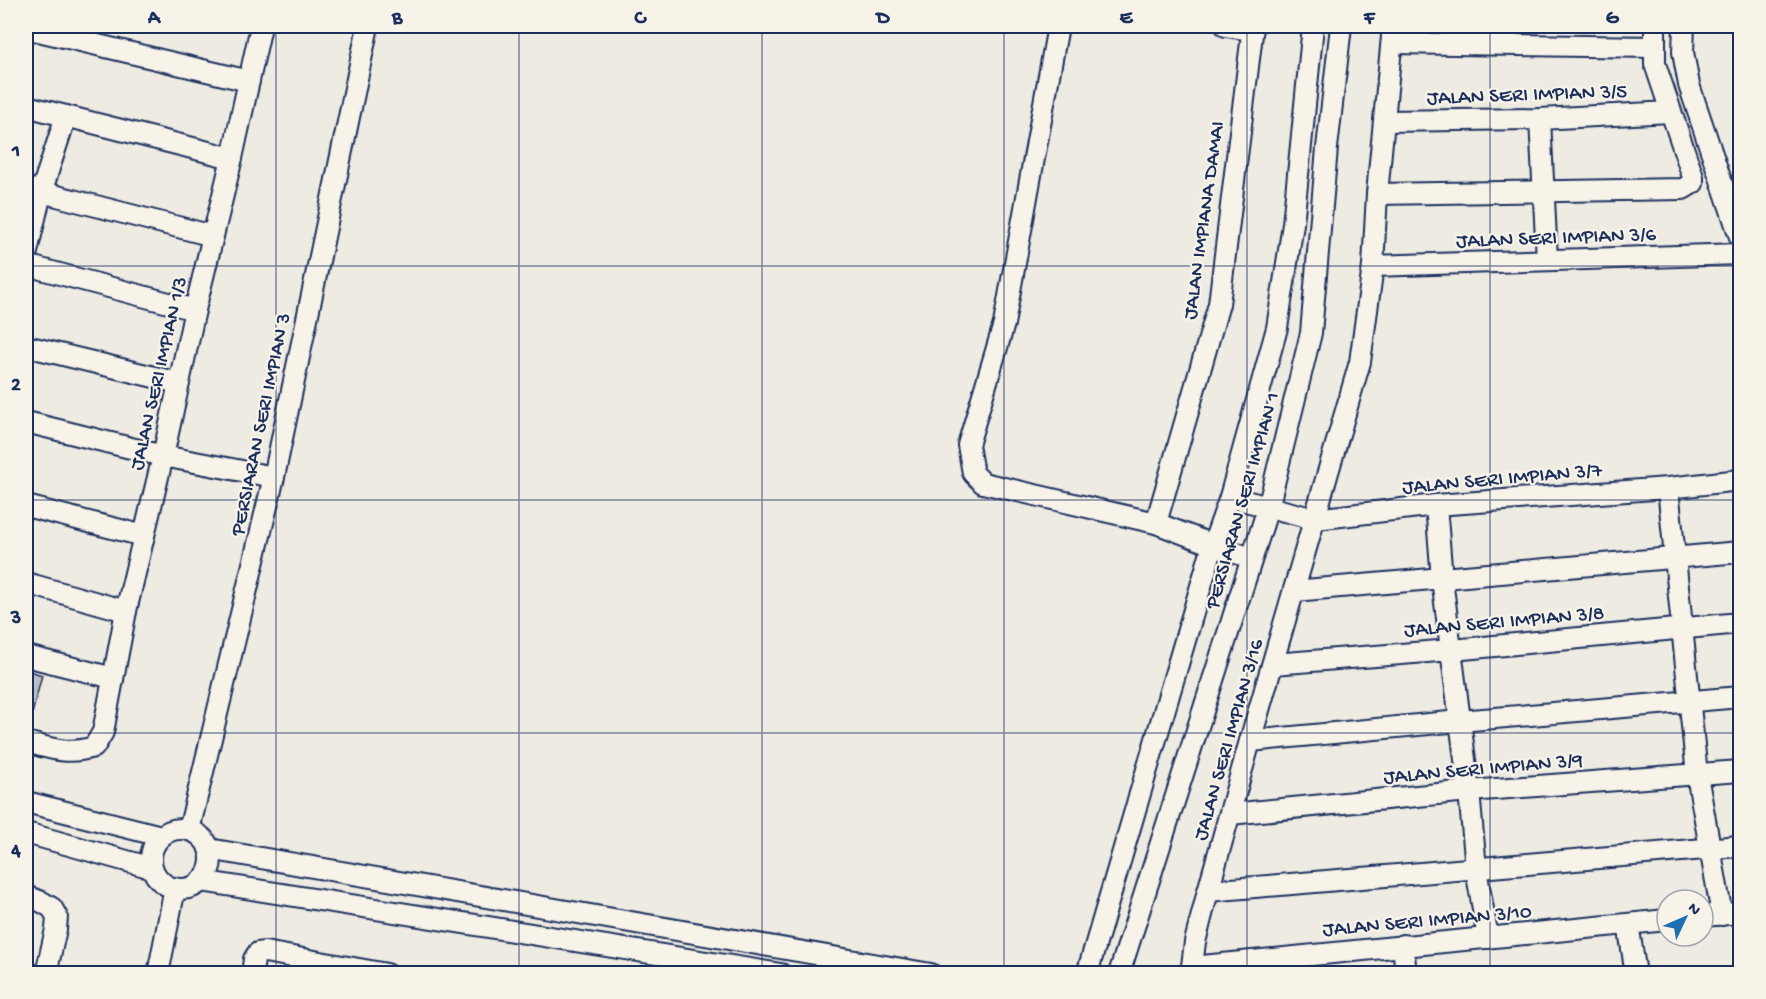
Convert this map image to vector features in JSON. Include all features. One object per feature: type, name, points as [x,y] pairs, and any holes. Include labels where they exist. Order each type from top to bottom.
[{"type":"street","name":"JALAN SERI IMPIAN 1/3","points":[[26,742],[59,751],[79,752],[94,747],[102,732],[126,611],[261,26]]},
{"type":"street","name":"PERSIARAN SERI IMPIAN 3","points":[[189,830],[274,477],[368,26]]},
{"type":"street","points":[[1058,26],[1004,324],[968,445],[973,473],[983,483],[1156,523],[1251,558]]},
{"type":"street","points":[[1226,26],[1253,28]]},
{"type":"street","name":"PERSIARAN SERI IMPIAN 1","points":[[1087,974],[1213,545],[1230,497],[1277,328],[1293,224],[1313,26]]},
{"type":"street","name":"PERSIARAN SERI IMPIAN 1","points":[[1119,974],[1268,508],[1311,333],[1327,148],[1341,26]]},
{"type":"street","points":[[1377,194],[1683,189],[1688,187],[1693,183],[1693,177],[1657,72],[1654,47],[1655,26]]},
{"type":"street","points":[[1684,26],[1683,52],[1689,85],[1740,237]]},
{"type":"street","points":[[26,28],[249,81]]},
{"type":"street","name":"JALAN IMPIANA DAMAI","points":[[1156,523],[1219,304],[1253,28]]},
{"type":"street","points":[[1392,34],[1654,47]]},
{"type":"street","name":"JALAN SERI IMPIAN 3/16","points":[[1192,970],[1195,942],[1208,891],[1360,362],[1373,266],[1377,194],[1392,34]]},
{"type":"street","points":[[26,106],[232,158]]},
{"type":"street","name":"JALAN SERI IMPIAN 3/5","points":[[1385,121],[1540,119],[1670,112]]},
{"type":"street","points":[[26,256],[33,191],[66,117]]},
{"type":"street","points":[[1540,119],[1547,260]]},
{"type":"street","points":[[33,191],[213,236]]},
{"type":"street","name":"JALAN SERI IMPIAN 3/6","points":[[1373,266],[1740,255]]},
{"type":"street","points":[[26,264],[195,309]]},
{"type":"street","points":[[26,346],[179,383]]},
{"type":"street","points":[[26,422],[163,456],[274,477]]},
{"type":"street","name":"JALAN SERI IMPIAN 3/7","points":[[1230,497],[1315,519],[1436,505],[1668,488],[1740,480]]},
{"type":"street","points":[[1668,488],[1697,775],[1722,915]]},
{"type":"street","points":[[1436,505],[1442,579],[1469,790],[1476,869],[1488,938]]},
{"type":"street","points":[[26,506],[144,536]]},
{"type":"street","points":[[1294,591],[1740,552]]},
{"type":"street","points":[[26,583],[126,611]]},
{"type":"street","name":"JALAN SERI IMPIAN 3/8","points":[[1273,664],[1740,623]]},
{"type":"street","points":[[26,656],[113,678]]},
{"type":"street","points":[[1250,741],[1740,697]]},
{"type":"street","name":"JALAN SERI IMPIAN 3/9","points":[[1230,814],[1469,790],[1740,771]]},
{"type":"street","points":[[26,802],[161,836]]},
{"type":"street","points":[[179,829],[189,830],[201,837],[209,849],[208,871],[194,886],[175,888],[161,881],[152,868],[150,856],[161,836],[179,829]]},
{"type":"street","points":[[26,833],[152,868]]},
{"type":"street","points":[[1208,891],[1740,846]]},
{"type":"street","points":[[209,849],[931,974]]},
{"type":"street","points":[[201,880],[781,974]]},
{"type":"street","points":[[158,974],[175,888]]},
{"type":"street","points":[[26,896],[52,908],[57,917],[46,974]]},
{"type":"street","name":"JALAN SERI IMPIAN 3/10","points":[[1192,970],[1403,945],[1655,921]]},
{"type":"street","points":[[1628,924],[1636,974]]},
{"type":"street","points":[[1403,945],[1406,974]]},
{"type":"street","points":[[252,974],[254,959],[258,953],[265,952],[387,974]]},
{"type":"building","points":[[26,670],[42,675],[30,722],[26,721]]}]
